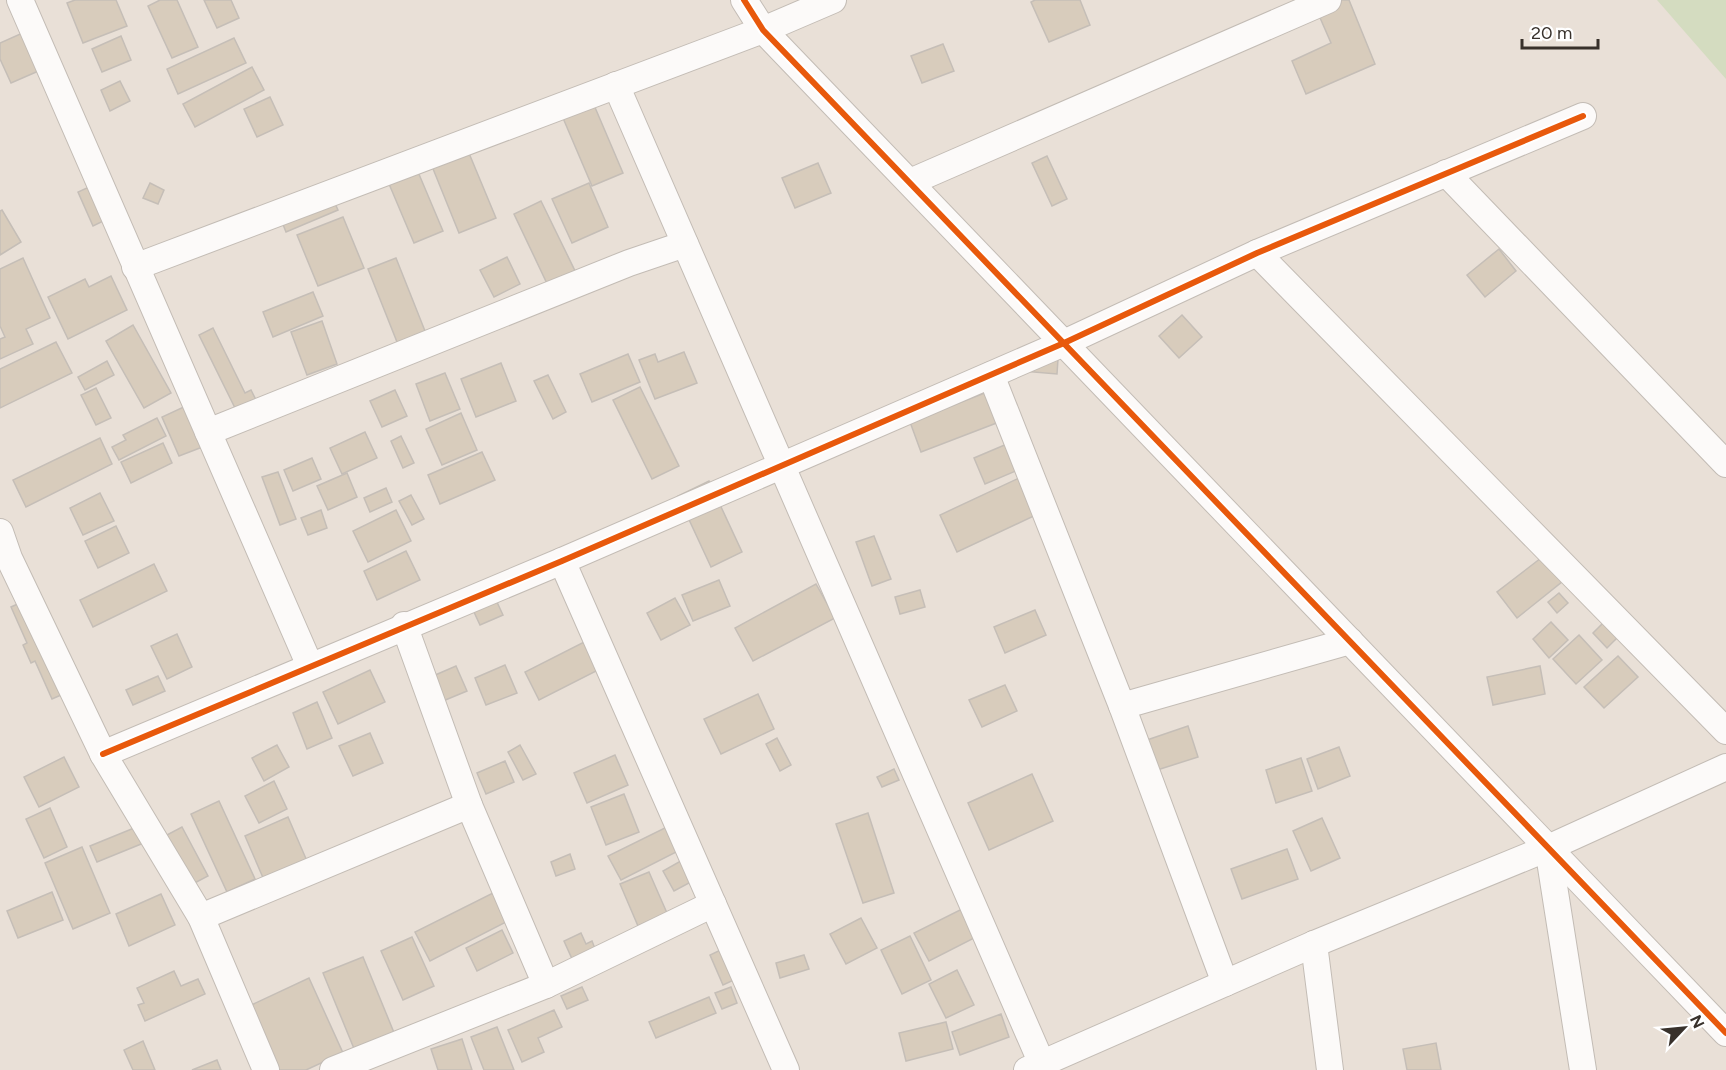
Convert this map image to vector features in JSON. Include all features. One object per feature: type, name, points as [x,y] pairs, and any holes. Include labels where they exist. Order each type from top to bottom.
[{"type":"street","points":[[20,0],[310,666]]},
{"type":"street","points":[[744,0],[763,30],[1726,1033]]},
{"type":"street","points":[[135,267],[763,30],[833,0]]},
{"type":"street","points":[[910,182],[1328,0]]},
{"type":"street","points":[[616,85],[781,465],[1034,1067],[1314,944],[1548,848],[1726,767]]},
{"type":"street","points":[[103,754],[404,625],[562,561],[1064,343],[1257,253],[1583,116]]},
{"type":"street","points":[[1446,173],[1726,464]]},
{"type":"street","points":[[208,432],[629,263],[685,244]]},
{"type":"street","points":[[1257,253],[1726,731]]},
{"type":"street","points":[[991,375],[1122,706],[1224,983]]},
{"type":"street","points":[[0,532],[5,560],[103,754],[201,917],[266,1070]]},
{"type":"street","points":[[562,561],[786,1070]]},
{"type":"street","points":[[404,625],[469,805],[546,985]]},
{"type":"street","points":[[1122,706],[1350,641]]},
{"type":"street","points":[[201,917],[469,805]]},
{"type":"street","points":[[1548,848],[1583,1070]]},
{"type":"street","points":[[333,1070],[546,985],[713,904]]},
{"type":"street","points":[[1314,944],[1330,1070]]},
{"type":"green space","points":[[1657,0],[1726,0],[1726,79]]},
{"type":"building","points":[[75,0],[116,0],[127,26],[83,43],[67,3]]},
{"type":"building","points":[[160,0],[177,0],[198,47],[172,58],[148,6]]},
{"type":"building","points":[[204,0],[231,0],[239,18],[217,28]]},
{"type":"building","points":[[1035,0],[1080,0],[1090,25],[1049,42],[1031,2]]},
{"type":"building","points":[[1323,0],[1349,0],[1375,64],[1306,94],[1292,61],[1331,43],[1314,4]]},
{"type":"building","points":[[27,31],[43,69],[11,83],[0,59],[0,43]]},
{"type":"building","points":[[121,36],[131,60],[102,72],[92,49]]},
{"type":"building","points":[[234,38],[246,63],[178,94],[167,69]]},
{"type":"building","points":[[943,44],[954,71],[922,83],[911,56]]},
{"type":"building","points":[[252,67],[264,90],[195,127],[183,104]]},
{"type":"building","points":[[120,81],[130,101],[110,111],[101,90]]},
{"type":"building","points":[[588,91],[623,173],[592,186],[557,104]]},
{"type":"building","points":[[270,97],[283,125],[257,137],[244,109]]},
{"type":"building","points":[[461,134],[496,218],[459,233],[425,149]]},
{"type":"building","points":[[410,153],[443,231],[414,243],[381,165]]},
{"type":"building","points":[[1047,156],[1067,199],[1052,206],[1032,163]]},
{"type":"building","points":[[818,163],[831,193],[795,208],[782,178]]},
{"type":"building","points":[[102,181],[118,214],[93,226],[78,192]]},
{"type":"building","points":[[150,183],[164,190],[158,204],[143,198]]},
{"type":"building","points":[[589,183],[608,227],[572,243],[552,199]]},
{"type":"building","points":[[329,190],[338,210],[286,232],[278,212]]},
{"type":"building","points":[[541,201],[579,279],[551,292],[514,214]]},
{"type":"building","points":[[2,210],[21,242],[0,255],[0,211]]},
{"type":"building","points":[[343,217],[364,268],[318,286],[297,235]]},
{"type":"building","points":[[1499,249],[1516,271],[1485,297],[1467,275]]},
{"type":"building","points":[[507,257],[520,284],[494,297],[480,270]]},
{"type":"building","points":[[23,258],[50,318],[26,329],[33,344],[0,359],[0,339],[5,337],[0,326],[0,269]]},
{"type":"building","points":[[396,258],[427,336],[399,347],[368,269]]},
{"type":"building","points":[[111,276],[127,310],[68,339],[48,297],[85,279],[89,287]]},
{"type":"building","points":[[313,292],[323,316],[273,337],[263,312]]},
{"type":"building","points":[[1182,315],[1202,337],[1179,358],[1159,336]]},
{"type":"building","points":[[322,321],[337,364],[307,375],[291,332]]},
{"type":"building","points":[[133,325],[171,393],[144,408],[106,341]]},
{"type":"building","points":[[213,328],[245,393],[251,390],[257,402],[237,412],[199,335]]},
{"type":"building","points":[[56,342],[72,373],[0,408],[0,369]]},
{"type":"building","points":[[684,352],[697,383],[655,399],[639,360],[655,354],[658,362]]},
{"type":"building","points":[[628,354],[640,382],[592,402],[580,374]]},
{"type":"building","points":[[1058,359],[1057,374],[1022,371]]},
{"type":"building","points":[[107,361],[114,375],[85,390],[78,377]]},
{"type":"building","points":[[501,363],[516,401],[476,417],[461,379]]},
{"type":"building","points":[[445,373],[460,409],[430,421],[416,384]]},
{"type":"building","points":[[548,375],[566,412],[553,419],[534,381]]},
{"type":"building","points":[[640,387],[679,466],[652,479],[613,400]]},
{"type":"building","points":[[96,388],[111,418],[96,425],[81,395]]},
{"type":"building","points":[[995,389],[1007,419],[921,452],[910,422]]},
{"type":"building","points":[[395,390],[407,416],[382,427],[370,401]]},
{"type":"building","points":[[188,405],[205,446],[179,456],[162,417]]},
{"type":"building","points":[[461,413],[477,450],[442,465],[426,429]]},
{"type":"building","points":[[157,418],[166,436],[119,460],[112,447],[126,440],[123,435]]},
{"type":"building","points":[[365,432],[377,458],[342,474],[330,448]]},
{"type":"building","points":[[401,436],[414,463],[403,468],[391,441]]},
{"type":"building","points":[[100,438],[112,464],[26,507],[13,480]]},
{"type":"building","points":[[1014,441],[1025,467],[985,484],[974,458]]},
{"type":"building","points":[[163,443],[172,463],[131,483],[121,462]]},
{"type":"building","points":[[482,452],[495,480],[440,504],[428,475]]},
{"type":"building","points":[[312,458],[321,479],[293,491],[284,470]]},
{"type":"building","points":[[278,472],[296,519],[280,525],[262,477]]},
{"type":"building","points":[[347,473],[357,497],[328,510],[317,486]]},
{"type":"building","points":[[1019,478],[1036,515],[957,552],[940,515]]},
{"type":"building","points":[[709,481],[742,552],[711,567],[678,496]]},
{"type":"building","points":[[386,488],[392,502],[370,512],[364,498]]},
{"type":"building","points":[[100,493],[114,521],[83,535],[70,508]]},
{"type":"building","points":[[411,495],[424,519],[412,525],[399,501]]},
{"type":"building","points":[[321,510],[327,528],[308,535],[301,518]]},
{"type":"building","points":[[396,510],[411,541],[368,562],[353,531]]},
{"type":"building","points":[[116,526],[129,553],[98,568],[85,541]]},
{"type":"building","points":[[874,536],[891,579],[872,586],[856,542]]},
{"type":"building","points":[[1554,548],[1573,573],[1517,618],[1497,592]]},
{"type":"building","points":[[406,551],[420,580],[377,600],[364,571]]},
{"type":"building","points":[[154,564],[167,591],[93,627],[80,600]]},
{"type":"building","points":[[719,580],[730,606],[693,621],[682,595]]},
{"type":"building","points":[[816,584],[835,618],[753,661],[735,628]]},
{"type":"building","points":[[490,587],[503,615],[480,625],[467,597]]},
{"type":"building","points":[[920,590],[925,607],[900,614],[895,597]]},
{"type":"building","points":[[1559,593],[1568,603],[1557,613],[1548,602]]},
{"type":"building","points":[[675,598],[690,625],[661,640],[647,613]]},
{"type":"building","points":[[29,599],[70,691],[52,699],[35,661],[31,663],[23,645],[27,643],[11,607]]},
{"type":"building","points":[[1035,610],[1046,635],[1005,653],[994,627]]},
{"type":"building","points":[[1613,613],[1627,628],[1607,648],[1593,633]]},
{"type":"building","points":[[1551,622],[1568,640],[1549,658],[1533,639]]},
{"type":"building","points":[[177,634],[192,667],[167,679],[151,646]]},
{"type":"building","points":[[1579,635],[1602,660],[1576,684],[1553,659]]},
{"type":"building","points":[[596,636],[610,664],[539,700],[525,672]]},
{"type":"building","points":[[1618,656],[1638,677],[1604,708],[1584,687]]},
{"type":"building","points":[[505,665],[517,693],[486,705],[475,678]]},
{"type":"building","points":[[456,666],[467,691],[443,701],[433,676]]},
{"type":"building","points":[[1540,666],[1545,694],[1493,705],[1487,677]]},
{"type":"building","points":[[370,670],[385,702],[338,724],[323,692]]},
{"type":"building","points":[[158,676],[165,691],[133,705],[126,690]]},
{"type":"building","points":[[1005,685],[1017,711],[982,727],[969,700]]},
{"type":"building","points":[[758,694],[774,729],[721,754],[704,719]]},
{"type":"building","points":[[317,702],[332,738],[307,749],[293,713]]},
{"type":"building","points":[[1188,726],[1198,757],[1154,771],[1144,741]]},
{"type":"building","points":[[370,733],[383,763],[353,776],[339,746]]},
{"type":"building","points":[[777,738],[791,765],[780,771],[766,744]]},
{"type":"building","points":[[277,745],[289,767],[264,781],[252,758]]},
{"type":"building","points":[[520,745],[536,774],[523,780],[508,752]]},
{"type":"building","points":[[1339,747],[1350,776],[1318,789],[1307,759]]},
{"type":"building","points":[[615,755],[628,785],[587,803],[574,773]]},
{"type":"building","points":[[64,757],[79,787],[39,807],[24,777]]},
{"type":"building","points":[[1301,758],[1312,791],[1276,803],[1266,770]]},
{"type":"building","points":[[505,761],[514,782],[486,794],[477,773]]},
{"type":"building","points":[[894,769],[899,780],[882,787],[877,777]]},
{"type":"building","points":[[1032,774],[1053,821],[989,850],[968,803]]},
{"type":"building","points":[[274,781],[287,809],[259,823],[245,796]]},
{"type":"building","points":[[624,794],[639,832],[606,845],[591,807]]},
{"type":"building","points":[[219,801],[255,879],[227,892],[191,814]]},
{"type":"building","points":[[50,808],[67,847],[44,858],[26,819]]},
{"type":"building","points":[[868,813],[894,893],[863,903],[836,824]]},
{"type":"building","points":[[288,817],[307,861],[264,880],[245,836]]},
{"type":"building","points":[[1322,818],[1340,858],[1311,871],[1293,831]]},
{"type":"building","points":[[681,820],[692,844],[621,880],[608,856]]},
{"type":"building","points":[[139,826],[146,842],[97,862],[90,846]]},
{"type":"building","points":[[182,827],[208,876],[189,886],[163,837]]},
{"type":"building","points":[[82,847],[110,913],[73,929],[45,863]]},
{"type":"building","points":[[1287,849],[1298,879],[1242,899],[1231,869]]},
{"type":"building","points":[[570,854],[575,869],[556,876],[551,862]]},
{"type":"building","points":[[693,854],[704,875],[674,891],[663,871]]},
{"type":"building","points":[[649,872],[667,913],[638,926],[620,884]]},
{"type":"building","points":[[52,892],[63,920],[18,938],[7,911]]},
{"type":"building","points":[[495,892],[510,920],[430,961],[415,932]]},
{"type":"building","points":[[161,894],[175,925],[129,946],[116,914]]},
{"type":"building","points":[[970,905],[984,933],[929,961],[914,933]]},
{"type":"building","points":[[861,918],[877,948],[846,964],[830,934]]},
{"type":"building","points":[[502,930],[513,953],[477,971],[466,948]]},
{"type":"building","points":[[581,933],[586,944],[592,941],[596,951],[573,961],[564,941]]},
{"type":"building","points":[[910,936],[931,980],[902,994],[881,950]]},
{"type":"building","points":[[412,937],[434,986],[403,1000],[381,951]]},
{"type":"building","points":[[735,943],[749,973],[723,985],[710,955]]},
{"type":"building","points":[[804,955],[809,969],[780,978],[776,963]]},
{"type":"building","points":[[363,957],[395,1035],[355,1051],[323,973]]},
{"type":"building","points":[[957,970],[974,1005],[946,1018],[929,984]]},
{"type":"building","points":[[174,971],[181,986],[198,979],[205,994],[145,1021],[138,1005],[144,1003],[137,988]]},
{"type":"building","points":[[309,978],[343,1053],[306,1070],[272,1070],[245,1008]]},
{"type":"building","points":[[582,987],[588,1000],[567,1009],[561,996]]},
{"type":"building","points":[[731,987],[737,1003],[722,1009],[715,993]]},
{"type":"building","points":[[709,997],[716,1013],[656,1038],[649,1022]]},
{"type":"building","points":[[554,1010],[562,1027],[538,1038],[544,1052],[522,1062],[508,1030]]},
{"type":"building","points":[[1001,1014],[1009,1037],[960,1055],[952,1032]]},
{"type":"building","points":[[946,1022],[953,1049],[906,1061],[899,1033]]},
{"type":"building","points":[[497,1027],[514,1070],[484,1070],[471,1037]]},
{"type":"building","points":[[462,1039],[472,1070],[438,1070],[431,1049]]},
{"type":"building","points":[[143,1041],[155,1070],[133,1070],[124,1050]]},
{"type":"building","points":[[1436,1043],[1441,1070],[1407,1070],[1403,1049]]},
{"type":"building","points":[[217,1060],[221,1070],[192,1070]]},
{"type":"cycle path","points":[[744,0],[763,30],[1726,1033]]},
{"type":"cycle path","points":[[103,754],[562,561],[1064,343],[1257,253],[1583,116]]}]
